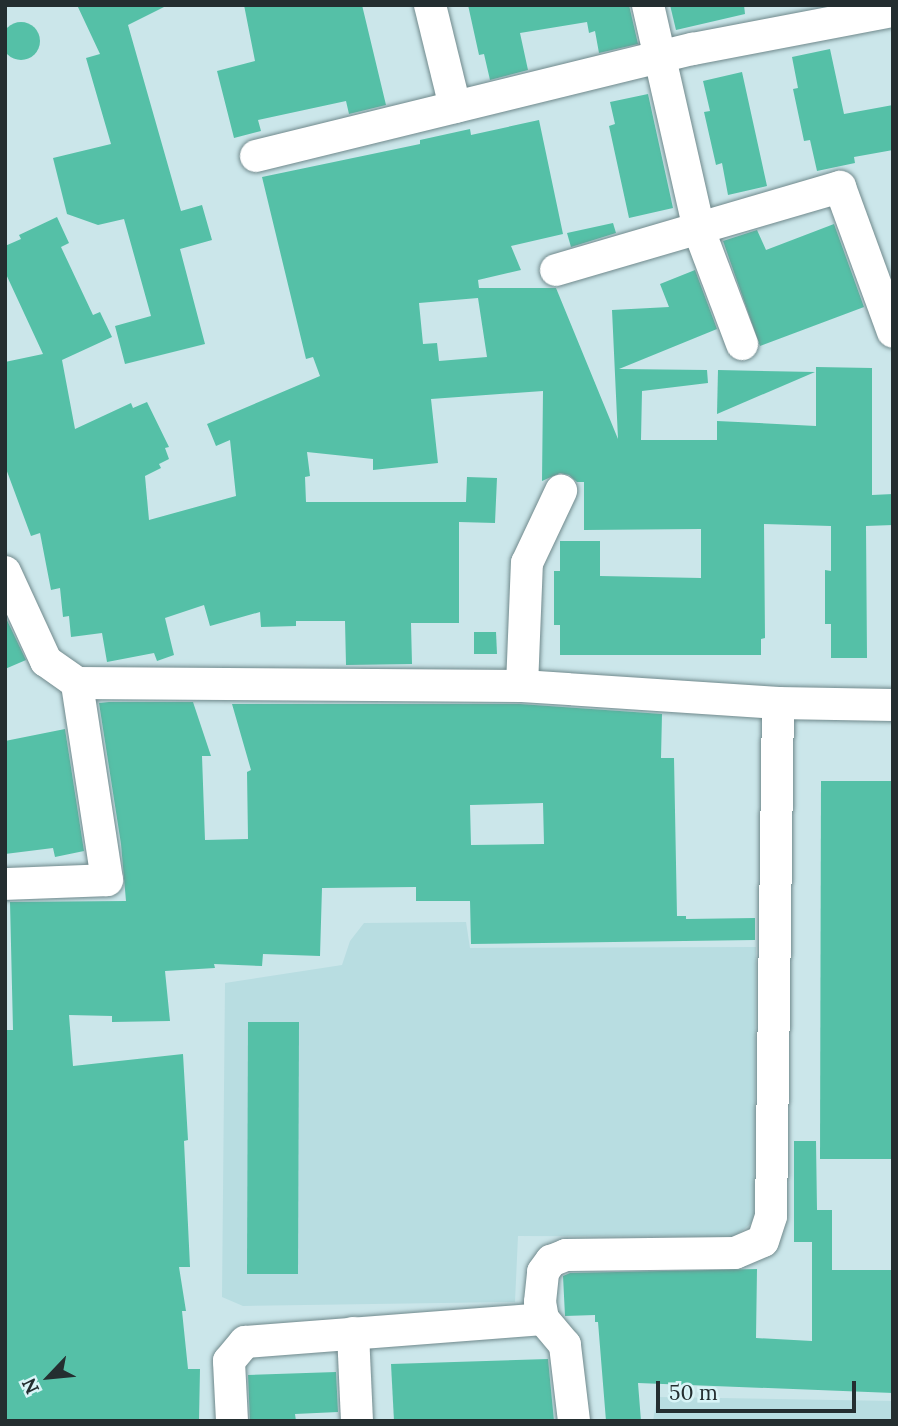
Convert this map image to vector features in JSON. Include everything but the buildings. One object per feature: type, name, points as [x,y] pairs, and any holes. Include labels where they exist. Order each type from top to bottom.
[{"type":"street","points":[[430,5],[455,107]]},
{"type":"street","points":[[648,5],[699,230],[742,344]]},
{"type":"street","points":[[256,156],[659,58],[893,11]]},
{"type":"street","points":[[556,270],[840,187],[893,332]]},
{"type":"street","points":[[522,686],[527,563],[561,491]]},
{"type":"street","points":[[5,572],[46,661],[77,683],[522,686],[778,702],[893,705]]},
{"type":"street","points":[[5,884],[107,880],[77,683]]},
{"type":"street","points":[[574,1421],[565,1345],[543,1319],[540,1302],[544,1272],[551,1261],[566,1255],[735,1253],[763,1241],[771,1216],[778,702]]},
{"type":"street","points":[[232,1421],[229,1361],[245,1342],[543,1319]]},
{"type":"street","points":[[353,1332],[357,1421]]},
{"type":"shaded area","points":[[466,922],[470,948],[756,947],[754,1221],[734,1237],[518,1236],[515,1302],[243,1306],[222,1297],[225,983],[342,965],[350,941],[364,923]]},
{"type":"shaded area","points":[[657,1397],[893,1401],[893,1421],[653,1421]]}]
